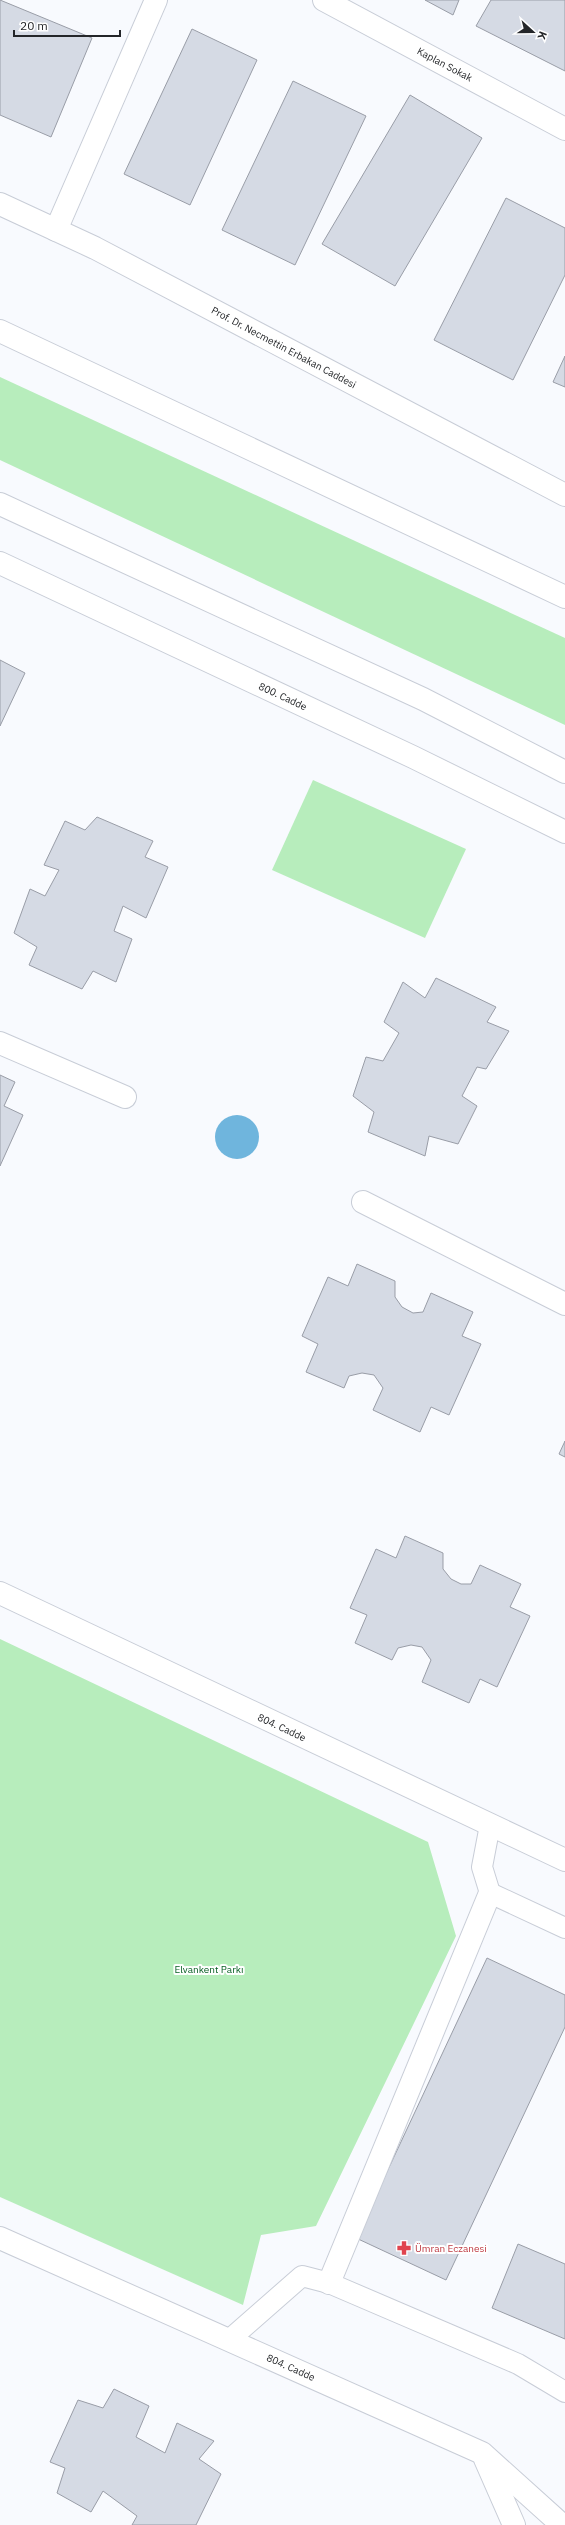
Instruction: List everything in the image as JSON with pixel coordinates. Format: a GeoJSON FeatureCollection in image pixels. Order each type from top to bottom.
{"type":"FeatureCollection","features":[{"type":"Feature","properties":{"kind":"street"},"geometry":{"type":"LineString","coordinates":[[56,230],[156,0]]}},
{"type":"Feature","properties":{"kind":"street","name":"Kaplan Sokak"},"geometry":{"type":"LineString","coordinates":[[324,0],[565,129]]}},
{"type":"Feature","properties":{"kind":"street","name":"Prof. Dr. Necmettin Erbakan Caddesi"},"geometry":{"type":"LineString","coordinates":[[0,204],[56,230],[565,495]]}},
{"type":"Feature","properties":{"kind":"street"},"geometry":{"type":"LineString","coordinates":[[0,331],[565,596]]}},
{"type":"Feature","properties":{"kind":"street"},"geometry":{"type":"LineString","coordinates":[[0,504],[423,699],[565,772]]}},
{"type":"Feature","properties":{"kind":"street","name":"800. Cadde"},"geometry":{"type":"LineString","coordinates":[[0,563],[413,756],[565,832]]}},
{"type":"Feature","properties":{"kind":"street"},"geometry":{"type":"LineString","coordinates":[[0,1043],[125,1097]]}},
{"type":"Feature","properties":{"kind":"street"},"geometry":{"type":"LineString","coordinates":[[363,1202],[565,1304]]}},
{"type":"Feature","properties":{"kind":"street","name":"804. Cadde"},"geometry":{"type":"LineString","coordinates":[[0,1593],[565,1860]]}},
{"type":"Feature","properties":{"kind":"street"},"geometry":{"type":"LineString","coordinates":[[329,2282],[490,1893]]}},
{"type":"Feature","properties":{"kind":"street","name":"804. Cadde"},"geometry":{"type":"LineString","coordinates":[[0,2238],[482,2452],[562,2525]]}},
{"type":"Feature","properties":{"kind":"street"},"geometry":{"type":"LineString","coordinates":[[482,2452],[514,2525]]}},
{"type":"Feature","properties":{"kind":"lane"},"geometry":{"type":"LineString","coordinates":[[490,1825],[482,1867],[490,1893],[565,1928]]}},
{"type":"Feature","properties":{"kind":"lane"},"geometry":{"type":"LineString","coordinates":[[229,2340],[302,2276],[329,2282],[518,2364],[565,2392]]}},
{"type":"Feature","properties":{"kind":"green space"},"geometry":{"type":"Polygon","coordinates":[[[0,377],[565,638],[565,725],[0,460],[0,377]]]}},
{"type":"Feature","properties":{"kind":"green space"},"geometry":{"type":"Polygon","coordinates":[[[313,780],[466,849],[425,938],[272,870],[313,780]]]}},
{"type":"Feature","properties":{"kind":"green space","name":"Elvankent Parkı"},"geometry":{"type":"Polygon","coordinates":[[[0,1639],[428,1842],[456,1936],[316,2226],[261,2235],[243,2305],[0,2197],[0,1639]]]}},
{"type":"Feature","properties":{"kind":"water"},"geometry":{"type":"Polygon","coordinates":[[[233,1115],[241,1115],[246,1116],[253,1121],[258,1128],[258,1146],[253,1153],[246,1158],[233,1159],[225,1156],[218,1149],[215,1141],[215,1133],[218,1125],[225,1118],[233,1115]]]}},
{"type":"Feature","properties":{"kind":"building"},"geometry":{"type":"Polygon","coordinates":[[[0,0],[92,38],[51,137],[0,115],[0,0]]]}},
{"type":"Feature","properties":{"kind":"building"},"geometry":{"type":"Polygon","coordinates":[[[425,0],[459,0],[453,15],[425,0]]]}},
{"type":"Feature","properties":{"kind":"building"},"geometry":{"type":"Polygon","coordinates":[[[491,0],[565,0],[565,71],[476,26],[491,0]]]}},
{"type":"Feature","properties":{"kind":"building"},"geometry":{"type":"Polygon","coordinates":[[[192,29],[257,60],[190,205],[124,174],[192,29]]]}},
{"type":"Feature","properties":{"kind":"building"},"geometry":{"type":"Polygon","coordinates":[[[293,81],[366,116],[295,265],[222,230],[293,81]]]}},
{"type":"Feature","properties":{"kind":"building"},"geometry":{"type":"Polygon","coordinates":[[[410,95],[482,138],[395,286],[322,244],[410,95]]]}},
{"type":"Feature","properties":{"kind":"building"},"geometry":{"type":"Polygon","coordinates":[[[506,198],[565,228],[565,275],[513,380],[434,340],[506,198]]]}},
{"type":"Feature","properties":{"kind":"building"},"geometry":{"type":"Polygon","coordinates":[[[565,356],[565,387],[553,382],[565,356]]]}},
{"type":"Feature","properties":{"kind":"building"},"geometry":{"type":"Polygon","coordinates":[[[0,660],[25,673],[0,726],[0,660]]]}},
{"type":"Feature","properties":{"kind":"building"},"geometry":{"type":"Polygon","coordinates":[[[97,817],[153,841],[145,857],[168,867],[146,918],[123,906],[114,931],[132,939],[116,982],[93,971],[82,989],[29,965],[37,947],[14,933],[30,889],[45,896],[59,870],[44,865],[65,821],[85,830],[97,817]]]}},
{"type":"Feature","properties":{"kind":"building"},"geometry":{"type":"Polygon","coordinates":[[[436,978],[496,1007],[487,1022],[509,1031],[486,1069],[477,1067],[462,1096],[477,1106],[458,1144],[429,1136],[425,1156],[368,1132],[374,1112],[353,1096],[366,1057],[383,1061],[399,1033],[384,1022],[403,982],[425,998],[436,978]]]}},
{"type":"Feature","properties":{"kind":"building"},"geometry":{"type":"Polygon","coordinates":[[[0,1075],[15,1082],[4,1106],[23,1115],[0,1166],[0,1075]]]}},
{"type":"Feature","properties":{"kind":"building"},"geometry":{"type":"Polygon","coordinates":[[[357,1264],[395,1281],[395,1297],[402,1307],[413,1313],[423,1312],[431,1293],[473,1312],[462,1336],[481,1344],[449,1415],[431,1407],[420,1432],[373,1410],[383,1388],[374,1375],[362,1373],[349,1376],[344,1388],[306,1372],[318,1344],[302,1336],[328,1277],[348,1286],[357,1264]]]}},
{"type":"Feature","properties":{"kind":"building"},"geometry":{"type":"Polygon","coordinates":[[[565,1441],[565,1457],[559,1454],[565,1441]]]}},
{"type":"Feature","properties":{"kind":"building"},"geometry":{"type":"Polygon","coordinates":[[[405,1536],[443,1553],[443,1569],[451,1579],[461,1584],[471,1584],[480,1565],[521,1584],[510,1607],[530,1616],[497,1687],[480,1679],[469,1703],[422,1682],[431,1660],[422,1647],[411,1645],[398,1648],[392,1660],[355,1643],[367,1615],[350,1608],[376,1549],[396,1558],[405,1536]]]}},
{"type":"Feature","properties":{"kind":"building"},"geometry":{"type":"Polygon","coordinates":[[[487,1958],[565,1995],[565,2027],[446,2280],[356,2238],[487,1958]]]}},
{"type":"Feature","properties":{"kind":"building"},"geometry":{"type":"Polygon","coordinates":[[[518,2244],[565,2264],[565,2339],[492,2308],[518,2244]]]}},
{"type":"Feature","properties":{"kind":"building"},"geometry":{"type":"Polygon","coordinates":[[[114,2389],[149,2406],[136,2437],[165,2453],[177,2423],[214,2441],[199,2459],[221,2474],[196,2525],[132,2525],[137,2516],[103,2491],[91,2512],[57,2493],[65,2468],[50,2462],[78,2400],[103,2408],[114,2389]]]}},
{"type":"Feature","properties":{"kind":"place","name":"Ümran Eczanesi"},"geometry":{"type":"Point","coordinates":[404,2248]}}]}
